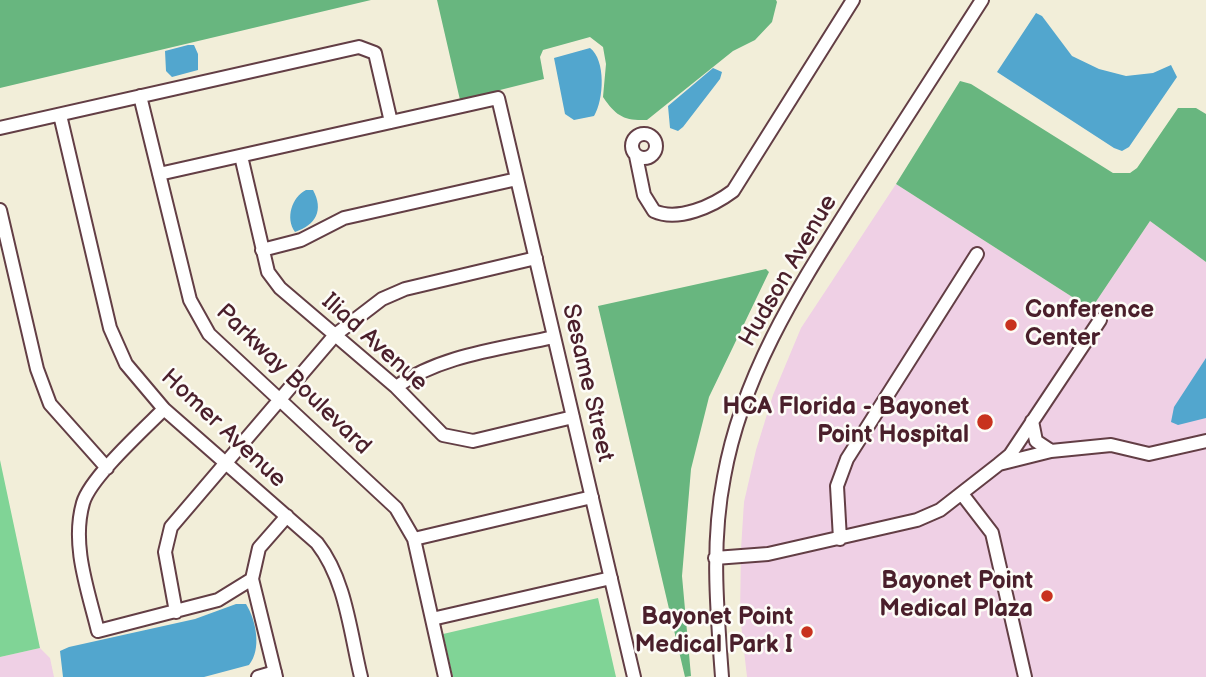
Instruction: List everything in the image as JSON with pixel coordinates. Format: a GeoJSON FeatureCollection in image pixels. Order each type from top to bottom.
{"type":"FeatureCollection","features":[{"type":"Feature","properties":{"kind":"street"},"geometry":{"type":"LineString","coordinates":[[636,156],[644,195],[654,211],[672,215],[718,202],[733,191],[853,0]]}},
{"type":"Feature","properties":{"kind":"street","name":"Hudson Avenue"},"geometry":{"type":"LineString","coordinates":[[722,677],[715,558],[724,478],[735,431],[757,367],[779,321],[982,0]]}},
{"type":"Feature","properties":{"kind":"street"},"geometry":{"type":"LineString","coordinates":[[0,128],[359,47],[375,52],[391,122],[159,174]]}},
{"type":"Feature","properties":{"kind":"street","name":"Parkway Boulevard"},"geometry":{"type":"LineString","coordinates":[[140,96],[190,300],[198,318],[209,334],[396,508],[414,539],[445,677]]}},
{"type":"Feature","properties":{"kind":"street","name":"Sesame Street"},"geometry":{"type":"LineString","coordinates":[[391,122],[498,98],[634,677]]}},
{"type":"Feature","properties":{"kind":"street","name":"Homer Avenue"},"geometry":{"type":"LineString","coordinates":[[60,115],[110,328],[126,364],[164,409],[287,516],[330,559],[338,579],[361,677]]}},
{"type":"Feature","properties":{"kind":"street","name":"Iliad Avenue"},"geometry":{"type":"LineString","coordinates":[[241,156],[268,272],[280,288],[396,387],[443,435],[457,440],[473,441],[573,417]]}},
{"type":"Feature","properties":{"kind":"street"},"geometry":{"type":"LineString","coordinates":[[262,250],[302,240],[344,218],[517,179]]}},
{"type":"Feature","properties":{"kind":"street"},"geometry":{"type":"LineString","coordinates":[[0,210],[37,369],[50,404],[107,468]]}},
{"type":"Feature","properties":{"kind":"street"},"geometry":{"type":"LineString","coordinates":[[840,539],[837,486],[847,459],[977,254]]}},
{"type":"Feature","properties":{"kind":"street"},"geometry":{"type":"LineString","coordinates":[[176,612],[165,552],[171,527],[335,335],[382,299],[405,289],[536,258]]}},
{"type":"Feature","properties":{"kind":"street"},"geometry":{"type":"LineString","coordinates":[[715,558],[768,554],[840,539],[917,520],[940,510],[1010,455],[1100,320]]}},
{"type":"Feature","properties":{"kind":"street"},"geometry":{"type":"LineString","coordinates":[[396,387],[415,373],[436,365],[554,337]]}},
{"type":"Feature","properties":{"kind":"street"},"geometry":{"type":"LineString","coordinates":[[164,409],[107,468],[83,502],[79,550],[98,631],[218,600],[252,579]]}},
{"type":"Feature","properties":{"kind":"street"},"geometry":{"type":"LineString","coordinates":[[1032,421],[1036,442],[1051,451]]}},
{"type":"Feature","properties":{"kind":"street"},"geometry":{"type":"LineString","coordinates":[[999,464],[1051,451],[1111,445],[1149,454],[1206,442]]}},
{"type":"Feature","properties":{"kind":"street"},"geometry":{"type":"LineString","coordinates":[[962,494],[992,533],[1025,677]]}},
{"type":"Feature","properties":{"kind":"street"},"geometry":{"type":"LineString","coordinates":[[414,539],[592,497]]}},
{"type":"Feature","properties":{"kind":"street"},"geometry":{"type":"LineString","coordinates":[[258,677],[276,675],[252,579],[259,548],[287,516]]}},
{"type":"Feature","properties":{"kind":"street"},"geometry":{"type":"LineString","coordinates":[[432,619],[611,578]]}},
{"type":"Feature","properties":{"kind":"shaded area","name":"HCA Florida - Bayonet Point Hospital"},"geometry":{"type":"Polygon","coordinates":[[[896,184],[1091,309],[1150,221],[1206,262],[1206,677],[747,677],[740,615],[741,549],[744,502],[756,450],[773,395],[801,328],[896,184]]]}},
{"type":"Feature","properties":{"kind":"shaded area"},"geometry":{"type":"Polygon","coordinates":[[[40,648],[50,658],[54,677],[0,677],[0,657],[40,648]]]}},
{"type":"Feature","properties":{"kind":"green space"},"geometry":{"type":"Polygon","coordinates":[[[0,0],[371,0],[0,88],[0,0]]]}},
{"type":"Feature","properties":{"kind":"green space"},"geometry":{"type":"Polygon","coordinates":[[[437,0],[777,2],[772,22],[755,40],[733,51],[647,120],[639,120],[621,116],[603,97],[606,64],[603,47],[590,37],[543,50],[540,57],[544,79],[460,100],[437,0]]]}},
{"type":"Feature","properties":{"kind":"green space"},"geometry":{"type":"Polygon","coordinates":[[[960,81],[971,84],[1113,173],[1130,173],[1137,168],[1178,108],[1196,108],[1206,114],[1206,262],[1150,221],[1091,309],[896,184],[960,81]]]}},
{"type":"Feature","properties":{"kind":"green space"},"geometry":{"type":"Polygon","coordinates":[[[766,269],[769,272],[709,397],[691,469],[682,576],[691,676],[685,677],[598,306],[766,269]]]}},
{"type":"Feature","properties":{"kind":"green space"},"geometry":{"type":"Polygon","coordinates":[[[0,460],[40,648],[0,657],[0,460]]]}},
{"type":"Feature","properties":{"kind":"green space"},"geometry":{"type":"Polygon","coordinates":[[[598,598],[616,677],[453,677],[443,634],[598,598]]]}},
{"type":"Feature","properties":{"kind":"water"},"geometry":{"type":"Polygon","coordinates":[[[1036,13],[1042,16],[1072,56],[1099,69],[1126,76],[1153,73],[1171,65],[1177,77],[1129,147],[1122,151],[1114,148],[997,72],[1036,13]]]}},
{"type":"Feature","properties":{"kind":"water"},"geometry":{"type":"Polygon","coordinates":[[[194,45],[198,54],[198,70],[172,77],[166,71],[165,51],[194,45]]]}},
{"type":"Feature","properties":{"kind":"water"},"geometry":{"type":"Polygon","coordinates":[[[590,48],[599,61],[601,71],[600,100],[594,116],[574,120],[565,114],[554,58],[590,48]]]}},
{"type":"Feature","properties":{"kind":"water"},"geometry":{"type":"Polygon","coordinates":[[[713,68],[722,72],[720,79],[683,127],[678,131],[670,128],[668,106],[713,68]]]}},
{"type":"Feature","properties":{"kind":"water"},"geometry":{"type":"Polygon","coordinates":[[[306,190],[313,190],[318,210],[313,221],[295,232],[290,214],[297,198],[306,190]]]}},
{"type":"Feature","properties":{"kind":"water"},"geometry":{"type":"Polygon","coordinates":[[[1206,358],[1206,418],[1178,425],[1171,422],[1174,407],[1206,358]]]}},
{"type":"Feature","properties":{"kind":"water"},"geometry":{"type":"Polygon","coordinates":[[[236,604],[246,604],[255,626],[255,651],[249,665],[204,677],[63,677],[60,651],[69,647],[195,619],[236,604]]]}},
{"type":"Feature","properties":{"kind":"place","name":"Conference Center"},"geometry":{"type":"Point","coordinates":[1011,325]}},
{"type":"Feature","properties":{"kind":"place","name":"HCA Florida - Bayonet Point Hospital"},"geometry":{"type":"Point","coordinates":[985,422]}},
{"type":"Feature","properties":{"kind":"place","name":"Bayonet Point Medical Plaza"},"geometry":{"type":"Point","coordinates":[1047,596]}},
{"type":"Feature","properties":{"kind":"place","name":"Bayonet Point Medical Park I"},"geometry":{"type":"Point","coordinates":[807,632]}}]}
